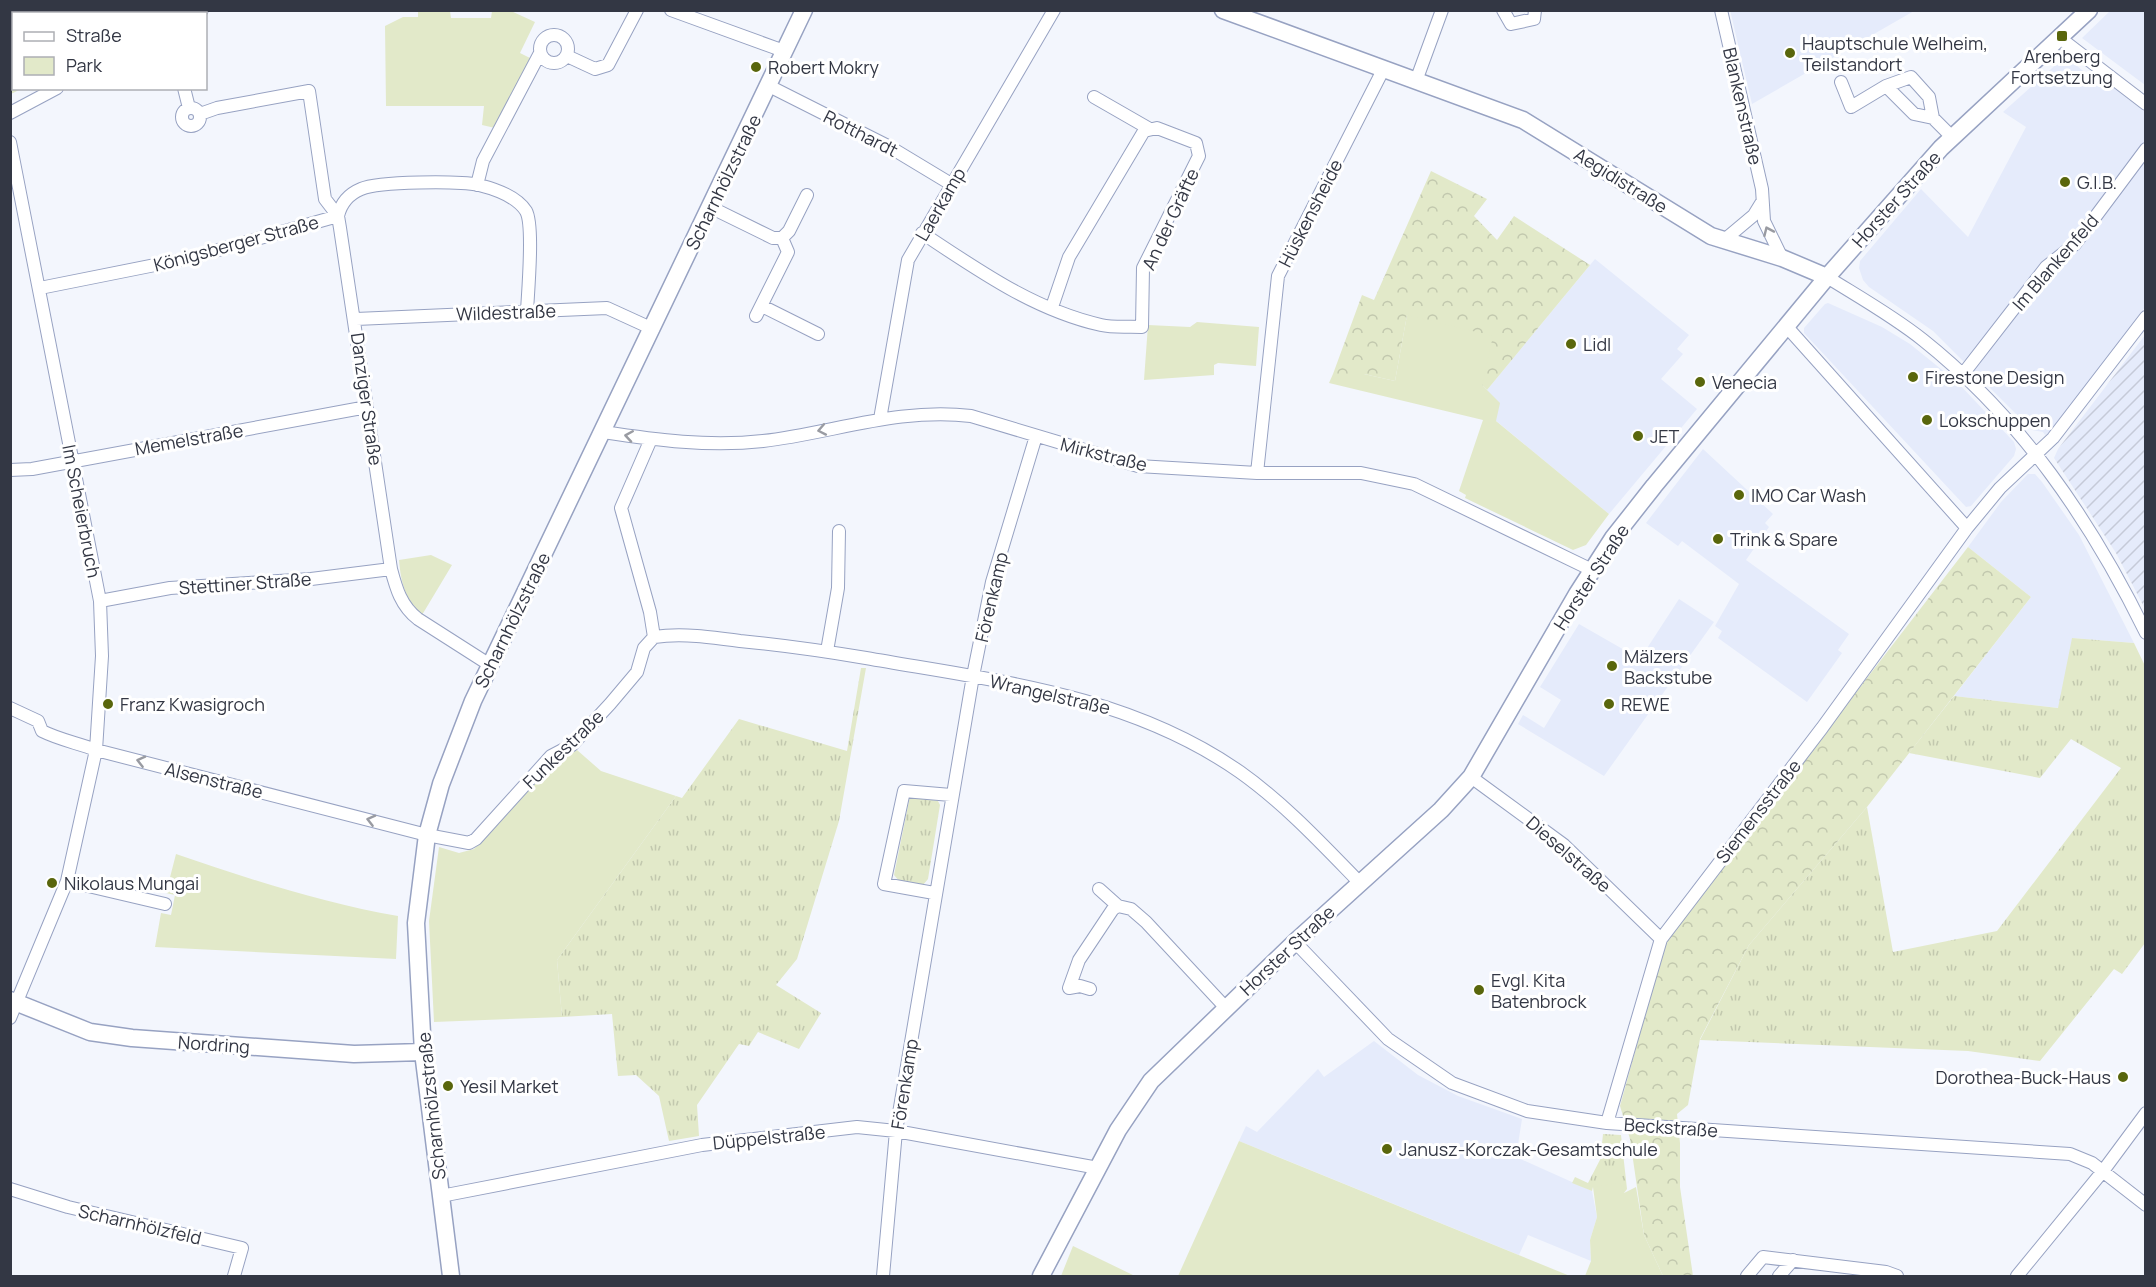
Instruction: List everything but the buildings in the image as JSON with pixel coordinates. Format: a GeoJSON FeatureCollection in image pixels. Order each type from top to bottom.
{"type":"FeatureCollection","features":[{"type":"Feature","properties":{"kind":"main road","name":"Scharnhölzstraße"},"geometry":{"type":"LineString","coordinates":[[451,1276],[423,1052],[416,923],[427,835],[441,784],[461,728],[490,665],[804,10]]}},
{"type":"Feature","properties":{"kind":"main road","name":"Aegidistraße"},"geometry":{"type":"LineString","coordinates":[[1223,10],[1523,120],[1723,241],[1782,258],[1827,277]]}},
{"type":"Feature","properties":{"kind":"main road","name":"Horster Straße"},"geometry":{"type":"LineString","coordinates":[[1041,1276],[1098,1168],[1136,1101],[1151,1081],[1295,942],[1441,810],[1471,777],[1592,570],[1653,486],[1827,277],[1952,137],[2088,10]]}},
{"type":"Feature","properties":{"kind":"main road","name":"Nordring"},"geometry":{"type":"LineString","coordinates":[[13,1007],[90,1032],[132,1038],[354,1054],[423,1052]]}},
{"type":"Feature","properties":{"kind":"street"},"geometry":{"type":"LineString","coordinates":[[567,56],[595,69],[608,64],[637,10]]}},
{"type":"Feature","properties":{"kind":"street"},"geometry":{"type":"LineString","coordinates":[[672,10],[784,51]]}},
{"type":"Feature","properties":{"kind":"street","name":"Laerkamp"},"geometry":{"type":"LineString","coordinates":[[880,419],[908,260],[1054,10]]}},
{"type":"Feature","properties":{"kind":"street"},"geometry":{"type":"LineString","coordinates":[[1416,81],[1442,10]]}},
{"type":"Feature","properties":{"kind":"street"},"geometry":{"type":"LineString","coordinates":[[1503,10],[1511,24],[1534,19],[1535,10]]}},
{"type":"Feature","properties":{"kind":"street","name":"Blankenstraße"},"geometry":{"type":"LineString","coordinates":[[1721,10],[1762,189],[1764,221],[1782,258]]}},
{"type":"Feature","properties":{"kind":"street"},"geometry":{"type":"LineString","coordinates":[[477,185],[483,160],[540,53],[541,42],[545,37],[555,34],[565,40],[568,45],[567,56],[563,60],[546,62],[540,53]]}},
{"type":"Feature","properties":{"kind":"street"},"geometry":{"type":"LineString","coordinates":[[2060,38],[2145,104]]}},
{"type":"Feature","properties":{"kind":"street","name":"Hüskensheide"},"geometry":{"type":"LineString","coordinates":[[1257,473],[1278,276],[1383,70]]}},
{"type":"Feature","properties":{"kind":"street","name":"Horster Straße"},"geometry":{"type":"LineString","coordinates":[[1840,82],[1851,107],[1886,86],[1911,77],[1929,97],[1933,118]]}},
{"type":"Feature","properties":{"kind":"street","name":"Rotthardt"},"geometry":{"type":"LineString","coordinates":[[768,86],[888,146],[951,184]]}},
{"type":"Feature","properties":{"kind":"street","name":"Horster Straße"},"geometry":{"type":"LineString","coordinates":[[1886,86],[1914,114],[1933,118],[1952,137]]}},
{"type":"Feature","properties":{"kind":"street"},"geometry":{"type":"LineString","coordinates":[[10,113],[53,90]]}},
{"type":"Feature","properties":{"kind":"street","name":"Danziger Straße"},"geometry":{"type":"LineString","coordinates":[[185,90],[194,111],[309,91],[325,199],[338,216],[356,319],[391,568],[397,594],[409,613],[490,665]]}},
{"type":"Feature","properties":{"kind":"street","name":"An der Gräfte"},"geometry":{"type":"LineString","coordinates":[[922,233],[1016,294],[1102,325],[1142,327],[1143,268],[1200,152],[1193,140],[1157,128],[1148,128],[1094,98]]}},
{"type":"Feature","properties":{"kind":"street"},"geometry":{"type":"LineString","coordinates":[[1052,307],[1069,257],[1148,128]]}},
{"type":"Feature","properties":{"kind":"street","name":"Im Scheierbruch"},"geometry":{"type":"LineString","coordinates":[[10,142],[100,601],[102,656],[96,750],[67,881],[13,1007]]}},
{"type":"Feature","properties":{"kind":"street","name":"Im Blankenfeld"},"geometry":{"type":"LineString","coordinates":[[1963,374],[2046,267],[2075,244],[2145,149]]}},
{"type":"Feature","properties":{"kind":"street","name":"Königsberger Straße"},"geometry":{"type":"LineString","coordinates":[[40,288],[190,258],[338,216],[347,199],[367,187],[477,185],[513,199],[521,205],[530,220],[527,311]]}},
{"type":"Feature","properties":{"kind":"street"},"geometry":{"type":"LineString","coordinates":[[710,207],[773,238],[782,238],[789,231],[807,195]]}},
{"type":"Feature","properties":{"kind":"street"},"geometry":{"type":"LineString","coordinates":[[1723,241],[1754,215],[1762,202]]}},
{"type":"Feature","properties":{"kind":"street"},"geometry":{"type":"LineString","coordinates":[[782,238],[788,252],[759,311],[818,333]]}},
{"type":"Feature","properties":{"kind":"street"},"geometry":{"type":"LineString","coordinates":[[1827,277],[1922,339],[1994,403],[2036,452],[2084,521],[2121,582],[2145,633]]}},
{"type":"Feature","properties":{"kind":"street","name":"Wildestraße"},"geometry":{"type":"LineString","coordinates":[[356,319],[607,308],[653,329]]}},
{"type":"Feature","properties":{"kind":"street","name":"Siemensstraße"},"geometry":{"type":"LineString","coordinates":[[1607,1123],[1661,939],[1822,728],[1967,528],[2000,488],[2053,438],[2145,317]]}},
{"type":"Feature","properties":{"kind":"street"},"geometry":{"type":"LineString","coordinates":[[1787,327],[1967,528]]}},
{"type":"Feature","properties":{"kind":"street","name":"Memelstraße"},"geometry":{"type":"LineString","coordinates":[[10,470],[32,469],[367,407]]}},
{"type":"Feature","properties":{"kind":"street","name":"Mirkstraße"},"geometry":{"type":"LineString","coordinates":[[603,432],[651,439],[725,444],[765,441],[880,419],[948,413],[971,416],[1138,466],[1257,473],[1361,473],[1414,484],[1592,570]]}},
{"type":"Feature","properties":{"kind":"street","name":"Förenkamp"},"geometry":{"type":"LineString","coordinates":[[883,1276],[896,1131],[972,676],[992,582],[1036,436]]}},
{"type":"Feature","properties":{"kind":"street"},"geometry":{"type":"LineString","coordinates":[[651,439],[621,508],[650,612],[654,638]]}},
{"type":"Feature","properties":{"kind":"street"},"geometry":{"type":"LineString","coordinates":[[827,651],[838,588],[839,531]]}},
{"type":"Feature","properties":{"kind":"street","name":"Stettiner Straße"},"geometry":{"type":"LineString","coordinates":[[100,601],[170,588],[311,579],[391,568]]}},
{"type":"Feature","properties":{"kind":"street","name":"Wrangelstraße"},"geometry":{"type":"LineString","coordinates":[[654,638],[704,637],[827,651],[972,676],[1086,699],[1159,725],[1242,773],[1291,812],[1360,884]]}},
{"type":"Feature","properties":{"kind":"street","name":"Funkestraße"},"geometry":{"type":"LineString","coordinates":[[427,835],[460,843],[476,839],[551,756],[572,745],[610,704],[637,672],[644,648],[654,638]]}},
{"type":"Feature","properties":{"kind":"street","name":"Alsenstraße"},"geometry":{"type":"LineString","coordinates":[[10,708],[38,721],[42,732],[64,742],[74,741],[96,750],[427,835]]}},
{"type":"Feature","properties":{"kind":"street","name":"Dieselstraße"},"geometry":{"type":"LineString","coordinates":[[1471,777],[1564,845],[1661,939]]}},
{"type":"Feature","properties":{"kind":"street"},"geometry":{"type":"LineString","coordinates":[[934,893],[884,884],[904,791],[951,795]]}},
{"type":"Feature","properties":{"kind":"street"},"geometry":{"type":"LineString","coordinates":[[67,881],[165,904]]}},
{"type":"Feature","properties":{"kind":"street","name":"Horster Straße"},"geometry":{"type":"LineString","coordinates":[[1099,889],[1118,906],[1131,909],[1226,1008]]}},
{"type":"Feature","properties":{"kind":"street"},"geometry":{"type":"LineString","coordinates":[[1090,989],[1080,986],[1069,988],[1079,960],[1118,906]]}},
{"type":"Feature","properties":{"kind":"street","name":"Beckstraße"},"geometry":{"type":"LineString","coordinates":[[1295,942],[1388,1040],[1452,1083],[1527,1111],[1607,1123],[2070,1154],[2092,1163],[2145,1205]]}},
{"type":"Feature","properties":{"kind":"street"},"geometry":{"type":"LineString","coordinates":[[2017,1276],[2103,1171],[2145,1113]]}},
{"type":"Feature","properties":{"kind":"street","name":"Düppelstraße"},"geometry":{"type":"LineString","coordinates":[[441,1196],[702,1145],[857,1127],[896,1131],[1098,1168]]}},
{"type":"Feature","properties":{"kind":"street","name":"Scharnhölzfeld"},"geometry":{"type":"LineString","coordinates":[[10,1190],[69,1207],[242,1248],[234,1276]]}},
{"type":"Feature","properties":{"kind":"street"},"geometry":{"type":"LineString","coordinates":[[1747,1276],[1763,1257],[1886,1272],[1897,1276]]}},
{"type":"Feature","properties":{"kind":"street"},"geometry":{"type":"LineString","coordinates":[[1779,1276],[1793,1260]]}},
{"type":"Feature","properties":{"kind":"shaded area","name":"Hauptschule Welheim, Teilstandort"},"geometry":{"type":"Polygon","coordinates":[[[1730,10],[1914,10],[1914,11],[1752,104],[1730,10]]]}},
{"type":"Feature","properties":{"kind":"shaded area"},"geometry":{"type":"Polygon","coordinates":[[[2110,11],[2145,11],[2145,85],[2082,38],[2110,11]]]}},
{"type":"Feature","properties":{"kind":"shaded area"},"geometry":{"type":"Polygon","coordinates":[[[2060,61],[2068,61],[2077,66],[2099,84],[2106,82],[2145,112],[2145,307],[2054,428],[2045,435],[2043,432],[2032,430],[1933,331],[1869,287],[1863,280],[1859,268],[1860,261],[1921,189],[1968,237],[2026,127],[2003,112],[2060,61]]]}},
{"type":"Feature","properties":{"kind":"shaded area"},"geometry":{"type":"Polygon","coordinates":[[[1595,259],[1689,335],[1677,349],[1683,354],[1661,379],[1697,409],[1609,514],[1495,420],[1487,390],[1595,259]]]}},
{"type":"Feature","properties":{"kind":"shaded area"},"geometry":{"type":"Polygon","coordinates":[[[1828,303],[1882,327],[1910,344],[1957,382],[2014,442],[2016,449],[2014,456],[1971,506],[1966,507],[1804,333],[1804,328],[1828,303]]]}},
{"type":"Feature","properties":{"kind":"shaded area"},"geometry":{"type":"Polygon","coordinates":[[[2145,335],[2145,609],[2116,553],[2054,458],[2058,449],[2145,335]]]}},
{"type":"Feature","properties":{"kind":"shaded area"},"geometry":{"type":"Polygon","coordinates":[[[1703,449],[1773,514],[1765,523],[1769,527],[1746,560],[1849,634],[1838,650],[1842,653],[1807,702],[1718,638],[1722,631],[1715,626],[1739,584],[1682,541],[1678,546],[1646,523],[1703,449]]]}},
{"type":"Feature","properties":{"kind":"shaded area"},"geometry":{"type":"Polygon","coordinates":[[[2028,474],[2035,474],[2042,482],[2079,535],[2134,643],[2073,638],[2059,708],[1954,696],[2031,597],[1968,547],[2001,502],[2028,474]]]}},
{"type":"Feature","properties":{"kind":"shaded area"},"geometry":{"type":"Polygon","coordinates":[[[1679,599],[1714,622],[1604,776],[1518,724],[1523,715],[1544,728],[1561,700],[1540,687],[1579,624],[1640,659],[1679,599]]]}},
{"type":"Feature","properties":{"kind":"shaded area","name":"Janusz-Korczak-Gesamtschule"},"geometry":{"type":"Polygon","coordinates":[[[1374,1041],[1418,1075],[1458,1096],[1522,1119],[1516,1157],[1592,1191],[1597,1217],[1590,1240],[1591,1261],[1528,1235],[1519,1255],[1239,1141],[1246,1126],[1257,1132],[1318,1069],[1324,1077],[1374,1041]]]}},
{"type":"Feature","properties":{"kind":"green space"},"geometry":{"type":"Polygon","coordinates":[[[11,10],[87,10],[88,12],[12,12],[12,90],[19,90],[11,94],[11,10]]]}},
{"type":"Feature","properties":{"kind":"green space"},"geometry":{"type":"Polygon","coordinates":[[[418,10],[450,11],[451,18],[491,18],[492,11],[511,11],[535,22],[520,53],[530,58],[495,128],[482,125],[484,106],[386,106],[385,26],[403,17],[418,17],[418,10]]]}},
{"type":"Feature","properties":{"kind":"green space"},"geometry":{"type":"Polygon","coordinates":[[[1431,171],[1487,199],[1474,216],[1497,240],[1514,216],[1590,265],[1487,390],[1407,315],[1395,381],[1364,374],[1333,374],[1362,295],[1374,300],[1431,171]]]}},
{"type":"Feature","properties":{"kind":"green space"},"geometry":{"type":"Polygon","coordinates":[[[1407,315],[1493,336],[1482,385],[1500,403],[1496,421],[1609,514],[1586,545],[1573,550],[1465,498],[1466,495],[1459,491],[1483,420],[1329,383],[1333,374],[1364,374],[1395,381],[1407,315]]]}},
{"type":"Feature","properties":{"kind":"green space"},"geometry":{"type":"Polygon","coordinates":[[[1197,322],[1259,327],[1256,366],[1218,363],[1214,365],[1214,375],[1144,380],[1148,325],[1190,327],[1197,322]]]}},
{"type":"Feature","properties":{"kind":"green space"},"geometry":{"type":"Polygon","coordinates":[[[1968,547],[2031,597],[1867,807],[1749,945],[1700,1039],[1688,1105],[1677,1114],[1680,1143],[1680,1187],[1693,1276],[1663,1276],[1644,1235],[1630,1139],[1620,1106],[1666,939],[1968,547]]]}},
{"type":"Feature","properties":{"kind":"green space"},"geometry":{"type":"Polygon","coordinates":[[[431,555],[452,565],[422,615],[405,590],[399,560],[431,555]]]}},
{"type":"Feature","properties":{"kind":"green space"},"geometry":{"type":"Polygon","coordinates":[[[2072,638],[2134,643],[2146,668],[2145,943],[2122,974],[2114,969],[2040,1061],[1968,1051],[1700,1040],[1749,945],[1867,807],[1893,952],[1997,931],[2121,768],[2071,739],[2040,778],[1909,753],[1954,696],[2058,708],[2072,638]]]}},
{"type":"Feature","properties":{"kind":"green space"},"geometry":{"type":"Polygon","coordinates":[[[861,668],[866,668],[839,821],[797,959],[776,985],[821,1013],[799,1049],[758,1032],[749,1046],[739,1044],[697,1105],[699,1136],[669,1141],[659,1096],[636,1075],[618,1076],[612,1014],[562,1017],[557,960],[676,796],[682,798],[739,719],[847,751],[861,668]]]}},
{"type":"Feature","properties":{"kind":"green space"},"geometry":{"type":"Polygon","coordinates":[[[577,750],[601,771],[676,796],[557,960],[562,1017],[434,1022],[429,921],[439,847],[459,853],[474,849],[553,764],[577,750]]]}},
{"type":"Feature","properties":{"kind":"green space"},"geometry":{"type":"Polygon","coordinates":[[[910,796],[938,801],[940,805],[928,879],[923,885],[900,882],[894,875],[910,796]]]}},
{"type":"Feature","properties":{"kind":"green space"},"geometry":{"type":"Polygon","coordinates":[[[176,854],[286,890],[398,916],[396,959],[155,947],[161,913],[171,915],[175,895],[166,893],[176,854]]]}},
{"type":"Feature","properties":{"kind":"green space"},"geometry":{"type":"Polygon","coordinates":[[[1603,1134],[1621,1135],[1627,1189],[1624,1193],[1593,1187],[1592,1191],[1572,1183],[1575,1177],[1588,1183],[1603,1154],[1601,1153],[1603,1134]]]}},
{"type":"Feature","properties":{"kind":"green space"},"geometry":{"type":"Polygon","coordinates":[[[1239,1141],[1570,1276],[1178,1276],[1239,1141]]]}},
{"type":"Feature","properties":{"kind":"green space"},"geometry":{"type":"Polygon","coordinates":[[[1620,1183],[1624,1193],[1636,1187],[1644,1235],[1663,1276],[1585,1276],[1591,1261],[1590,1240],[1597,1217],[1593,1187],[1620,1183]]]}},
{"type":"Feature","properties":{"kind":"green space"},"geometry":{"type":"Polygon","coordinates":[[[1073,1246],[1135,1276],[1061,1276],[1073,1246]]]}},
{"type":"Feature","properties":{"kind":"place","name":"Arenberg Fortsetzung"},"geometry":{"type":"Point","coordinates":[2062,36]}},
{"type":"Feature","properties":{"kind":"place","name":"Hauptschule Welheim, Teilstandort"},"geometry":{"type":"Point","coordinates":[1790,53]}},
{"type":"Feature","properties":{"kind":"place","name":"Robert Mokry"},"geometry":{"type":"Point","coordinates":[756,67]}},
{"type":"Feature","properties":{"kind":"place","name":"G.I.B."},"geometry":{"type":"Point","coordinates":[2065,182]}},
{"type":"Feature","properties":{"kind":"place","name":"Lidl"},"geometry":{"type":"Point","coordinates":[1571,344]}},
{"type":"Feature","properties":{"kind":"place","name":"Firestone Design"},"geometry":{"type":"Point","coordinates":[1913,377]}},
{"type":"Feature","properties":{"kind":"place","name":"Venecia"},"geometry":{"type":"Point","coordinates":[1700,382]}},
{"type":"Feature","properties":{"kind":"place","name":"Lokschuppen"},"geometry":{"type":"Point","coordinates":[1927,420]}},
{"type":"Feature","properties":{"kind":"place","name":"JET"},"geometry":{"type":"Point","coordinates":[1638,436]}},
{"type":"Feature","properties":{"kind":"place","name":"IMO Car Wash"},"geometry":{"type":"Point","coordinates":[1739,495]}},
{"type":"Feature","properties":{"kind":"place","name":"Trink & Spare"},"geometry":{"type":"Point","coordinates":[1718,539]}},
{"type":"Feature","properties":{"kind":"place","name":"Mälzers Backstube"},"geometry":{"type":"Point","coordinates":[1612,666]}},
{"type":"Feature","properties":{"kind":"place","name":"Franz Kwasigroch"},"geometry":{"type":"Point","coordinates":[108,704]}},
{"type":"Feature","properties":{"kind":"place","name":"REWE"},"geometry":{"type":"Point","coordinates":[1609,704]}},
{"type":"Feature","properties":{"kind":"place","name":"Nikolaus Mungai"},"geometry":{"type":"Point","coordinates":[52,883]}},
{"type":"Feature","properties":{"kind":"place","name":"Evgl. Kita Batenbrock"},"geometry":{"type":"Point","coordinates":[1479,990]}},
{"type":"Feature","properties":{"kind":"place","name":"Dorothea-Buck-Haus"},"geometry":{"type":"Point","coordinates":[2123,1077]}},
{"type":"Feature","properties":{"kind":"place","name":"Yesil Market"},"geometry":{"type":"Point","coordinates":[448,1086]}},
{"type":"Feature","properties":{"kind":"place","name":"Janusz-Korczak-Gesamtschule"},"geometry":{"type":"Point","coordinates":[1387,1149]}}]}
